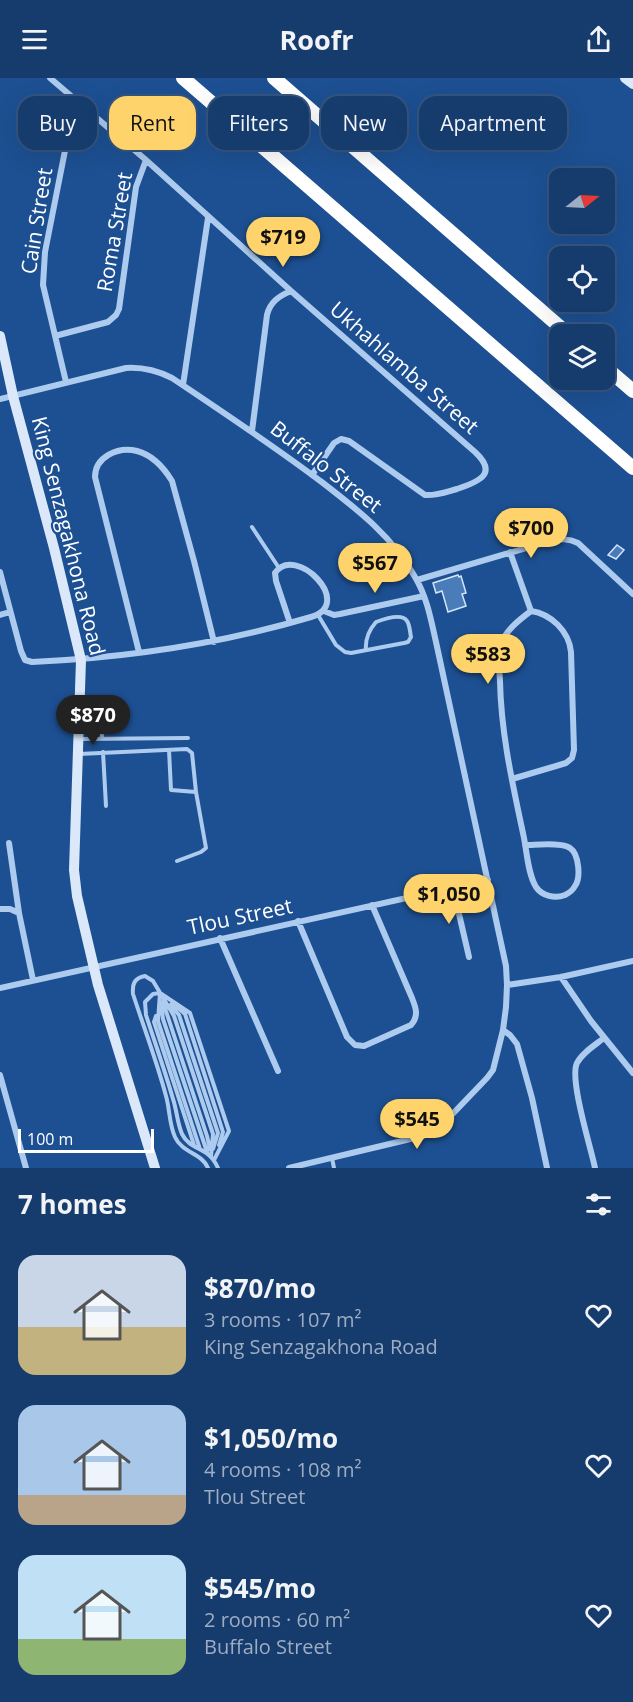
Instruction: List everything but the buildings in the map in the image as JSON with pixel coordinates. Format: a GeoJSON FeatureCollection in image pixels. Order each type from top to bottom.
{"type":"FeatureCollection","features":[{"type":"Feature","properties":{"kind":"highway"},"geometry":{"type":"LineString","coordinates":[[183,78],[633,468]]}},
{"type":"Feature","properties":{"kind":"highway"},"geometry":{"type":"LineString","coordinates":[[274,78],[557,324]]}},
{"type":"Feature","properties":{"kind":"highway"},"geometry":{"type":"LineString","coordinates":[[615,375],[633,391]]}},
{"type":"Feature","properties":{"kind":"street","name":"Ukhahlamba Street"},"geometry":{"type":"LineString","coordinates":[[50,78],[70,96]]}},
{"type":"Feature","properties":{"kind":"street"},"geometry":{"type":"LineString","coordinates":[[625,78],[633,84]]}},
{"type":"Feature","properties":{"kind":"street","name":"Ukhahlamba Street"},"geometry":{"type":"LineString","coordinates":[[97,119],[481,458],[485,470],[482,478],[475,483],[438,495],[425,495],[349,441],[341,439],[334,442],[312,475]]}},
{"type":"Feature","properties":{"kind":"street","name":"Cain Street"},"geometry":{"type":"LineString","coordinates":[[66,150],[44,264],[43,285],[66,382]]}},
{"type":"Feature","properties":{"kind":"street","name":"Roma Street"},"geometry":{"type":"LineString","coordinates":[[55,336],[108,322],[116,315],[119,309],[136,187],[146,160]]}},
{"type":"Feature","properties":{"kind":"street"},"geometry":{"type":"LineString","coordinates":[[183,385],[208,218]]}},
{"type":"Feature","properties":{"kind":"street"},"geometry":{"type":"LineString","coordinates":[[252,431],[267,315],[274,301],[291,291]]}},
{"type":"Feature","properties":{"kind":"street","name":"King Senzagakhona Road"},"geometry":{"type":"LineString","coordinates":[[0,336],[13,396],[81,660],[74,876],[77,896],[93,966],[155,1166]]}},
{"type":"Feature","properties":{"kind":"street","name":"Buffalo Street"},"geometry":{"type":"LineString","coordinates":[[13,396],[111,370],[143,368],[162,373],[252,431],[361,513],[378,528],[402,556],[417,579],[424,596],[506,966],[507,985],[503,1030],[496,1060],[490,1075],[435,1130],[423,1136],[393,1144],[289,1168]]}},
{"type":"Feature","properties":{"kind":"street"},"geometry":{"type":"LineString","coordinates":[[0,399],[13,396]]}},
{"type":"Feature","properties":{"kind":"street"},"geometry":{"type":"LineString","coordinates":[[140,652],[95,477],[95,470],[102,460],[120,451],[136,451],[148,456],[165,471],[172,481],[214,642]]}},
{"type":"Feature","properties":{"kind":"street"},"geometry":{"type":"LineString","coordinates":[[417,579],[550,541],[571,540],[587,550],[633,594]]}},
{"type":"Feature","properties":{"kind":"street"},"geometry":{"type":"LineString","coordinates":[[510,552],[531,611]]}},
{"type":"Feature","properties":{"kind":"street"},"geometry":{"type":"LineString","coordinates":[[290,623],[275,573],[283,565],[298,566],[318,579],[325,587],[327,605],[321,613]]}},
{"type":"Feature","properties":{"kind":"street"},"geometry":{"type":"LineString","coordinates":[[0,572],[21,651],[25,660],[32,662],[81,660],[214,642],[321,613],[334,615],[424,596]]}},
{"type":"Feature","properties":{"kind":"street"},"geometry":{"type":"LineString","coordinates":[[512,779],[566,763],[572,758],[574,750],[569,640],[548,617],[531,611],[509,630],[500,650],[502,712],[512,779],[525,844],[531,873],[537,888],[544,894],[559,896],[575,888],[578,868],[573,850],[563,845],[525,844]]}},
{"type":"Feature","properties":{"kind":"street"},"geometry":{"type":"LineString","coordinates":[[0,615],[10,612]]}},
{"type":"Feature","properties":{"kind":"street"},"geometry":{"type":"LineString","coordinates":[[9,843],[19,913],[33,980]]}},
{"type":"Feature","properties":{"kind":"street","name":"Tlou Street"},"geometry":{"type":"LineString","coordinates":[[0,988],[488,880]]}},
{"type":"Feature","properties":{"kind":"street"},"geometry":{"type":"LineString","coordinates":[[453,888],[469,957]]}},
{"type":"Feature","properties":{"kind":"street"},"geometry":{"type":"LineString","coordinates":[[298,921],[347,1037],[355,1045],[364,1046],[411,1025],[417,1013],[372,905]]}},
{"type":"Feature","properties":{"kind":"street"},"geometry":{"type":"LineString","coordinates":[[0,909],[10,909],[19,913]]}},
{"type":"Feature","properties":{"kind":"street"},"geometry":{"type":"LineString","coordinates":[[220,939],[278,1071]]}},
{"type":"Feature","properties":{"kind":"street"},"geometry":{"type":"LineString","coordinates":[[507,985],[561,977],[633,961]]}},
{"type":"Feature","properties":{"kind":"street"},"geometry":{"type":"LineString","coordinates":[[561,977],[577,1002],[633,1073]]}},
{"type":"Feature","properties":{"kind":"street"},"geometry":{"type":"LineString","coordinates":[[503,1030],[517,1044],[547,1168]]}},
{"type":"Feature","properties":{"kind":"street"},"geometry":{"type":"LineString","coordinates":[[595,1168],[574,1071],[579,1059],[604,1038]]}},
{"type":"Feature","properties":{"kind":"street"},"geometry":{"type":"LineString","coordinates":[[0,1075],[26,1168]]}},
{"type":"Feature","properties":{"kind":"lane"},"geometry":{"type":"LineString","coordinates":[[252,527],[279,568]]}},
{"type":"Feature","properties":{"kind":"lane"},"geometry":{"type":"LineString","coordinates":[[321,613],[336,645],[345,652],[351,653],[408,642],[411,637],[407,621],[398,617],[376,622],[368,635],[366,650]]}},
{"type":"Feature","properties":{"kind":"lane"},"geometry":{"type":"LineString","coordinates":[[100,699],[102,738]]}},
{"type":"Feature","properties":{"kind":"lane"},"geometry":{"type":"LineString","coordinates":[[79,739],[188,738]]}},
{"type":"Feature","properties":{"kind":"lane"},"geometry":{"type":"LineString","coordinates":[[78,754],[187,749],[192,753],[206,848],[177,861]]}},
{"type":"Feature","properties":{"kind":"lane"},"geometry":{"type":"LineString","coordinates":[[169,750],[171,790],[196,792]]}},
{"type":"Feature","properties":{"kind":"lane"},"geometry":{"type":"LineString","coordinates":[[103,752],[106,806]]}},
{"type":"Feature","properties":{"kind":"lane"},"geometry":{"type":"LineString","coordinates":[[208,1168],[205,1162],[182,1147],[174,1134],[169,1119],[167,1098],[133,994],[133,983],[136,979],[149,977],[179,1015],[218,1133],[211,1156]]}},
{"type":"Feature","properties":{"kind":"lane"},"geometry":{"type":"LineString","coordinates":[[160,993],[158,1021],[200,1149]]}},
{"type":"Feature","properties":{"kind":"lane"},"geometry":{"type":"LineString","coordinates":[[160,993],[207,1136],[211,1156],[218,1168]]}},
{"type":"Feature","properties":{"kind":"lane"},"geometry":{"type":"LineString","coordinates":[[160,993],[190,1013],[228,1131],[211,1156],[187,1141],[179,1127],[175,1102],[146,1015],[145,1002],[153,994],[160,993]]}},
{"type":"Feature","properties":{"kind":"lane"},"geometry":{"type":"LineString","coordinates":[[159,1009],[154,1022],[194,1146]]}},
{"type":"Feature","properties":{"kind":"lane"},"geometry":{"type":"LineString","coordinates":[[332,1157],[334,1168]]}}]}
